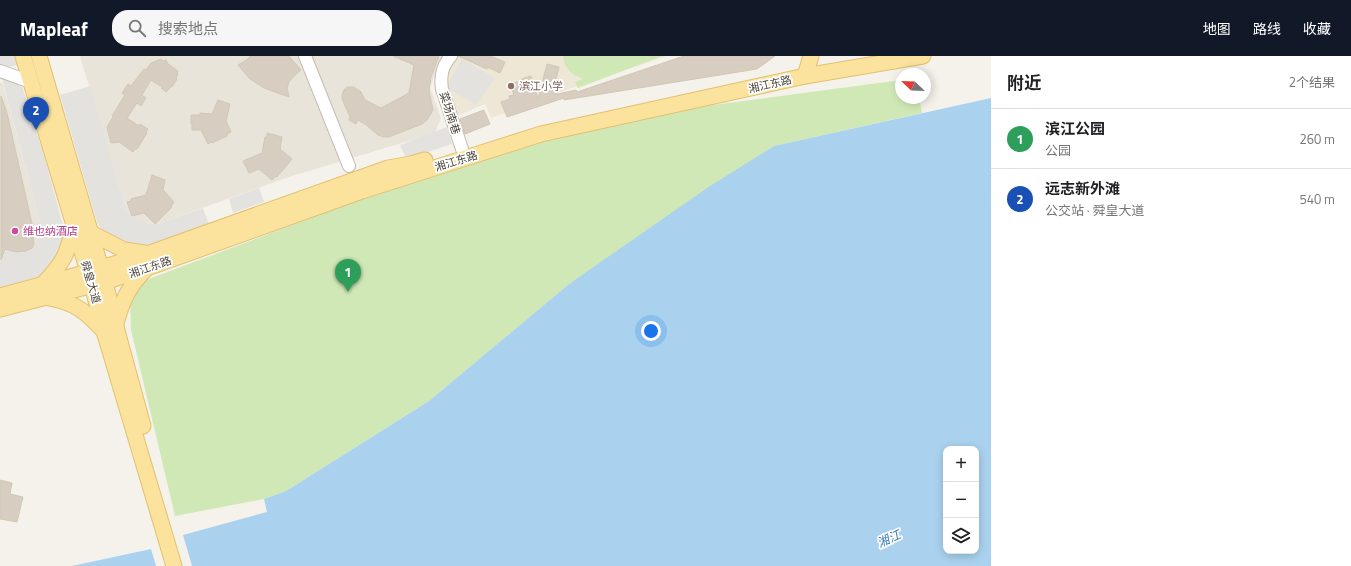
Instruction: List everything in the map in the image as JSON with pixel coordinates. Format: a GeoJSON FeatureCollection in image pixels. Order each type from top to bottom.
{"type":"FeatureCollection","features":[{"type":"Feature","properties":{"kind":"main road","name":"舜皇大道"},"geometry":{"type":"LineString","coordinates":[[23,56],[74,224],[97,277]]}},
{"type":"Feature","properties":{"kind":"main road","name":"舜皇大道"},"geometry":{"type":"LineString","coordinates":[[39,56],[91,233],[97,277],[110,329],[161,506]]}},
{"type":"Feature","properties":{"kind":"main road","name":"湘江东路"},"geometry":{"type":"LineString","coordinates":[[173,252],[388,168],[411,164],[539,126],[808,66],[864,56]]}},
{"type":"Feature","properties":{"kind":"main road","name":"湘江东路"},"geometry":{"type":"LineString","coordinates":[[0,308],[44,291],[97,277],[541,134],[808,66],[923,56]]}},
{"type":"Feature","properties":{"kind":"main road"},"geometry":{"type":"LineString","coordinates":[[74,224],[69,246],[64,258],[44,291],[63,301],[78,306],[110,329],[126,294],[147,261],[109,244],[91,233]]}},
{"type":"Feature","properties":{"kind":"main road","name":"湘江东路"},"geometry":{"type":"LineString","coordinates":[[0,296],[44,291]]}},
{"type":"Feature","properties":{"kind":"main road"},"geometry":{"type":"LineString","coordinates":[[161,506],[174,566]]}},
{"type":"Feature","properties":{"kind":"main road"},"geometry":{"type":"LineString","coordinates":[[161,506],[183,566]]}},
{"type":"Feature","properties":{"kind":"street"},"geometry":{"type":"LineString","coordinates":[[305,56],[349,166]]}},
{"type":"Feature","properties":{"kind":"street","name":"菜场南巷"},"geometry":{"type":"LineString","coordinates":[[451,56],[444,64],[440,81],[462,149]]}},
{"type":"Feature","properties":{"kind":"street"},"geometry":{"type":"LineString","coordinates":[[0,71],[31,82]]}},
{"type":"Feature","properties":{"kind":"shaded area"},"geometry":{"type":"Polygon","coordinates":[[[0,56],[17,56],[19,65],[7,67],[0,65],[0,56]]]}},
{"type":"Feature","properties":{"kind":"shaded area"},"geometry":{"type":"Polygon","coordinates":[[[80,56],[447,56],[440,63],[430,87],[441,118],[435,133],[289,177],[157,224],[139,221],[132,217],[126,210],[80,56]]]}},
{"type":"Feature","properties":{"kind":"shaded area","name":"滨江小学"},"geometry":{"type":"Polygon","coordinates":[[[457,56],[667,56],[566,90],[491,118],[485,104],[454,117],[443,83],[451,60],[457,56]]]}},
{"type":"Feature","properties":{"kind":"shaded area"},"geometry":{"type":"Polygon","coordinates":[[[462,59],[495,78],[476,105],[446,87],[462,59]]]}},
{"type":"Feature","properties":{"kind":"shaded area"},"geometry":{"type":"Polygon","coordinates":[[[1,75],[20,80],[44,155],[65,233],[65,244],[46,273],[0,288],[0,263],[6,251],[26,250],[34,245],[39,236],[41,226],[1,75]]]}},
{"type":"Feature","properties":{"kind":"shaded area"},"geometry":{"type":"Polygon","coordinates":[[[0,82],[3,84],[41,226],[39,236],[34,245],[26,250],[3,259],[0,263],[0,82]]]}},
{"type":"Feature","properties":{"kind":"shaded area"},"geometry":{"type":"Polygon","coordinates":[[[90,86],[126,210],[132,217],[148,223],[157,224],[203,208],[210,227],[149,248],[124,246],[103,232],[97,222],[60,95],[90,86]]]}},
{"type":"Feature","properties":{"kind":"shaded area"},"geometry":{"type":"Polygon","coordinates":[[[447,127],[452,144],[409,158],[405,156],[400,145],[447,127]]]}},
{"type":"Feature","properties":{"kind":"shaded area"},"geometry":{"type":"Polygon","coordinates":[[[259,188],[264,202],[233,213],[229,199],[259,188]]]}},
{"type":"Feature","properties":{"kind":"green space"},"geometry":{"type":"Polygon","coordinates":[[[563,56],[662,56],[578,88],[575,82],[583,79],[569,70],[565,64],[563,56]]]}},
{"type":"Feature","properties":{"kind":"green space"},"geometry":{"type":"Polygon","coordinates":[[[895,81],[895,104],[920,104],[922,113],[774,146],[569,284],[429,401],[286,491],[264,499],[175,516],[131,330],[130,300],[146,280],[412,180],[562,135],[675,110],[895,81]]]}},
{"type":"Feature","properties":{"kind":"water","name":"湘江"},"geometry":{"type":"Polygon","coordinates":[[[991,98],[991,566],[192,566],[183,535],[267,512],[264,499],[286,491],[429,401],[569,284],[710,186],[774,146],[991,98]]]}},
{"type":"Feature","properties":{"kind":"water"},"geometry":{"type":"Polygon","coordinates":[[[151,549],[156,566],[72,566],[151,549]]]}},
{"type":"Feature","properties":{"kind":"building"},"geometry":{"type":"Polygon","coordinates":[[[250,56],[289,56],[301,70],[289,82],[287,88],[289,97],[264,88],[250,79],[238,65],[250,56]]]}},
{"type":"Feature","properties":{"kind":"building"},"geometry":{"type":"Polygon","coordinates":[[[393,56],[439,56],[431,77],[429,91],[433,110],[427,120],[422,124],[389,137],[384,137],[378,135],[358,120],[356,124],[349,120],[350,117],[342,99],[342,95],[347,87],[354,87],[361,92],[365,100],[381,108],[409,93],[414,65],[393,56]]]}},
{"type":"Feature","properties":{"kind":"building"},"geometry":{"type":"Polygon","coordinates":[[[458,56],[490,56],[505,62],[500,73],[458,56]]]}},
{"type":"Feature","properties":{"kind":"building"},"geometry":{"type":"Polygon","coordinates":[[[684,56],[775,56],[757,69],[564,100],[564,98],[507,117],[501,102],[510,99],[509,96],[514,95],[512,89],[516,88],[514,83],[531,76],[538,99],[547,64],[559,67],[555,84],[558,94],[576,90],[577,92],[684,56]]]}},
{"type":"Feature","properties":{"kind":"building"},"geometry":{"type":"Polygon","coordinates":[[[161,59],[163,61],[166,60],[168,64],[178,71],[177,79],[172,87],[166,92],[161,88],[162,87],[151,80],[142,95],[146,98],[141,106],[137,103],[127,118],[139,126],[140,124],[148,129],[146,132],[147,133],[137,149],[133,152],[119,142],[111,143],[107,127],[125,95],[122,93],[128,84],[131,86],[144,69],[146,70],[151,63],[161,59]]]}},
{"type":"Feature","properties":{"kind":"building"},"geometry":{"type":"Polygon","coordinates":[[[1,96],[7,113],[32,224],[25,225],[33,236],[34,244],[32,248],[26,251],[16,252],[5,249],[1,260],[1,96]]]}},
{"type":"Feature","properties":{"kind":"building"},"geometry":{"type":"Polygon","coordinates":[[[218,100],[230,104],[226,121],[231,132],[227,134],[227,136],[208,144],[201,130],[192,130],[191,115],[200,115],[200,113],[212,114],[218,100]]]}},
{"type":"Feature","properties":{"kind":"building"},"geometry":{"type":"Polygon","coordinates":[[[484,110],[490,124],[465,134],[460,119],[484,110]]]}},
{"type":"Feature","properties":{"kind":"building"},"geometry":{"type":"Polygon","coordinates":[[[267,133],[282,137],[280,149],[292,159],[277,177],[276,176],[272,180],[259,169],[249,173],[243,161],[262,153],[267,133]]]}},
{"type":"Feature","properties":{"kind":"building"},"geometry":{"type":"Polygon","coordinates":[[[152,175],[165,180],[163,190],[174,202],[171,206],[172,207],[155,224],[144,213],[132,216],[127,202],[131,201],[131,199],[146,195],[152,175]]]}},
{"type":"Feature","properties":{"kind":"building"},"geometry":{"type":"Polygon","coordinates":[[[0,480],[12,483],[10,494],[23,497],[17,522],[0,519],[0,480]]]}},
{"type":"Feature","properties":{"kind":"place","name":"滨江小学"},"geometry":{"type":"Point","coordinates":[511,86]}},
{"type":"Feature","properties":{"kind":"place","name":"远志新外滩"},"geometry":{"type":"Point","coordinates":[36,130]}},
{"type":"Feature","properties":{"kind":"place","name":"维也纳酒店"},"geometry":{"type":"Point","coordinates":[15,231]}},
{"type":"Feature","properties":{"kind":"place","name":"滨江公园"},"geometry":{"type":"Point","coordinates":[348,292]}}]}
